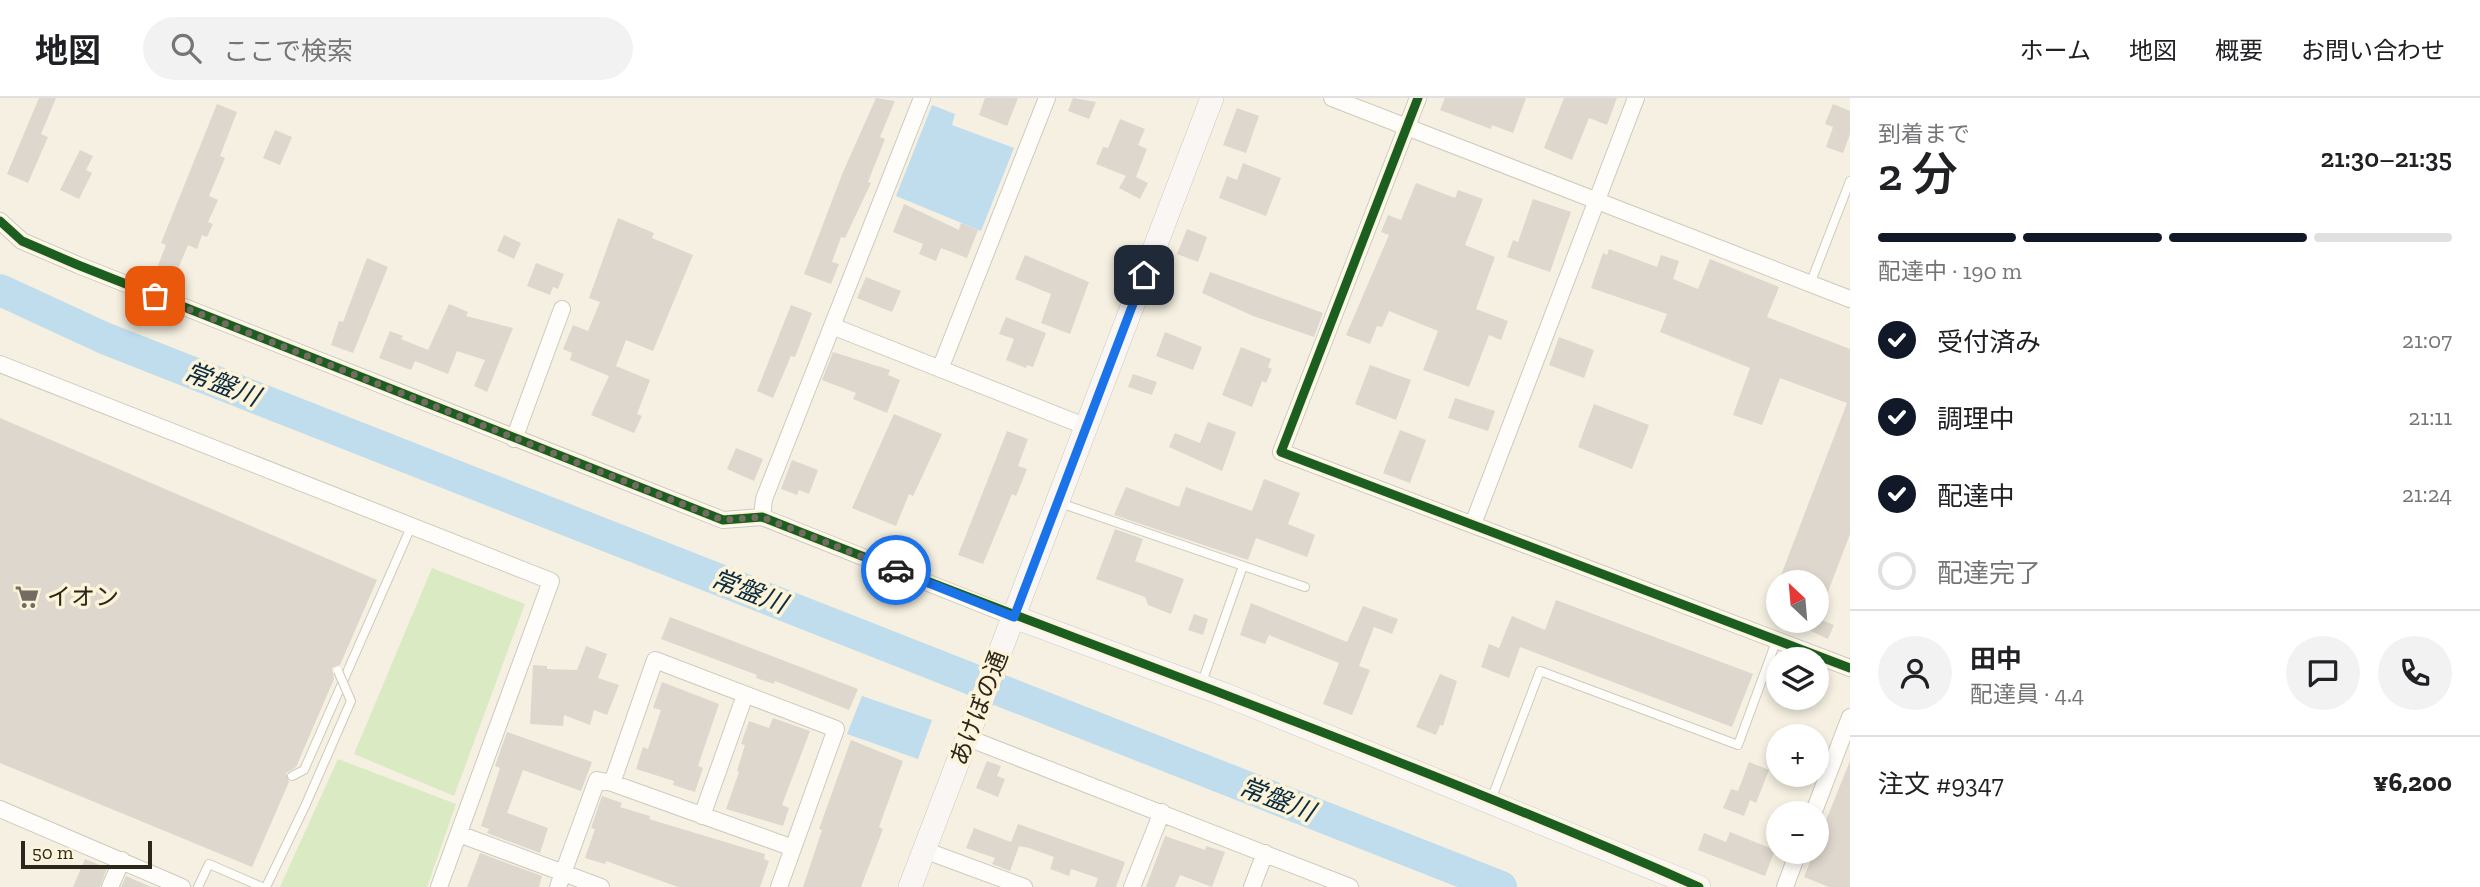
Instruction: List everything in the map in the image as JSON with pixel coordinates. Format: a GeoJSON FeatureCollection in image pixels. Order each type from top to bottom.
{"type":"FeatureCollection","features":[{"type":"Feature","properties":{"kind":"street"},"geometry":{"type":"LineString","coordinates":[[762,517],[764,499],[922,98]]}},
{"type":"Feature","properties":{"kind":"street"},"geometry":{"type":"LineString","coordinates":[[940,369],[1047,98]]}},
{"type":"Feature","properties":{"kind":"street","name":"あけぼの通"},"geometry":{"type":"LineString","coordinates":[[910,887],[1212,98]]}},
{"type":"Feature","properties":{"kind":"street"},"geometry":{"type":"LineString","coordinates":[[1332,98],[1850,299]]}},
{"type":"Feature","properties":{"kind":"street"},"geometry":{"type":"LineString","coordinates":[[1418,98],[1281,452],[1850,668]]}},
{"type":"Feature","properties":{"kind":"street"},"geometry":{"type":"LineString","coordinates":[[1473,524],[1636,98]]}},
{"type":"Feature","properties":{"kind":"street"},"geometry":{"type":"LineString","coordinates":[[0,221],[22,241],[78,265],[514,439],[723,520],[762,517],[1491,800],[1699,887]]}},
{"type":"Feature","properties":{"kind":"street"},"geometry":{"type":"LineString","coordinates":[[514,439],[562,309]]}},
{"type":"Feature","properties":{"kind":"street"},"geometry":{"type":"LineString","coordinates":[[832,326],[1087,427]]}},
{"type":"Feature","properties":{"kind":"street"},"geometry":{"type":"LineString","coordinates":[[0,364],[551,580],[439,887]]}},
{"type":"Feature","properties":{"kind":"street"},"geometry":{"type":"LineString","coordinates":[[612,783],[655,660],[836,729],[779,887]]}},
{"type":"Feature","properties":{"kind":"street"},"geometry":{"type":"LineString","coordinates":[[702,816],[745,695]]}},
{"type":"Feature","properties":{"kind":"street"},"geometry":{"type":"LineString","coordinates":[[1818,801],[1850,717]]}},
{"type":"Feature","properties":{"kind":"street"},"geometry":{"type":"LineString","coordinates":[[971,731],[1162,812],[1350,887]]}},
{"type":"Feature","properties":{"kind":"street"},"geometry":{"type":"LineString","coordinates":[[561,880],[597,779],[793,848]]}},
{"type":"Feature","properties":{"kind":"street"},"geometry":{"type":"LineString","coordinates":[[0,809],[122,860],[175,886]]}},
{"type":"Feature","properties":{"kind":"street"},"geometry":{"type":"LineString","coordinates":[[1132,887],[1162,812]]}},
{"type":"Feature","properties":{"kind":"street"},"geometry":{"type":"LineString","coordinates":[[459,834],[561,880],[601,887]]}},
{"type":"Feature","properties":{"kind":"street"},"geometry":{"type":"LineString","coordinates":[[924,850],[1024,887]]}},
{"type":"Feature","properties":{"kind":"street"},"geometry":{"type":"LineString","coordinates":[[1252,887],[1265,853]]}},
{"type":"Feature","properties":{"kind":"street"},"geometry":{"type":"LineString","coordinates":[[110,887],[122,860]]}},
{"type":"Feature","properties":{"kind":"street"},"geometry":{"type":"LineString","coordinates":[[1785,887],[1794,864]]}},
{"type":"Feature","properties":{"kind":"lane"},"geometry":{"type":"LineString","coordinates":[[1810,284],[1850,181]]}},
{"type":"Feature","properties":{"kind":"lane"},"geometry":{"type":"LineString","coordinates":[[1058,502],[1305,587]]}},
{"type":"Feature","properties":{"kind":"lane"},"geometry":{"type":"LineString","coordinates":[[292,776],[304,770],[411,527]]}},
{"type":"Feature","properties":{"kind":"lane"},"geometry":{"type":"LineString","coordinates":[[1200,686],[1243,566]]}},
{"type":"Feature","properties":{"kind":"lane"},"geometry":{"type":"LineString","coordinates":[[1491,800],[1540,671],[1738,745],[1777,639]]}},
{"type":"Feature","properties":{"kind":"lane"},"geometry":{"type":"LineString","coordinates":[[198,887],[209,864],[264,887],[306,804],[351,701],[338,671]]}},
{"type":"Feature","properties":{"kind":"green space"},"geometry":{"type":"Polygon","coordinates":[[[432,568],[525,604],[454,796],[354,754],[432,568]]]}},
{"type":"Feature","properties":{"kind":"green space"},"geometry":{"type":"Polygon","coordinates":[[[338,759],[456,804],[427,887],[280,887],[338,759]]]}},
{"type":"Feature","properties":{"kind":"water"},"geometry":{"type":"Polygon","coordinates":[[[932,105],[955,114],[952,125],[1014,148],[981,231],[896,196],[932,105]]]}},
{"type":"Feature","properties":{"kind":"water"},"geometry":{"type":"Polygon","coordinates":[[[862,696],[932,720],[918,759],[847,734],[862,696]]]}},
{"type":"Feature","properties":{"kind":"building"},"geometry":{"type":"Polygon","coordinates":[[[39,98],[56,98],[41,134],[48,137],[28,183],[7,174],[39,98]]]}},
{"type":"Feature","properties":{"kind":"building"},"geometry":{"type":"Polygon","coordinates":[[[876,98],[895,101],[880,137],[885,139],[868,182],[871,183],[845,238],[841,237],[832,262],[839,264],[831,284],[804,274],[843,172],[876,98]]]}},
{"type":"Feature","properties":{"kind":"building"},"geometry":{"type":"Polygon","coordinates":[[[985,98],[1018,98],[1007,126],[979,115],[985,98]]]}},
{"type":"Feature","properties":{"kind":"building"},"geometry":{"type":"Polygon","coordinates":[[[1073,98],[1096,102],[1089,119],[1068,111],[1073,98]]]}},
{"type":"Feature","properties":{"kind":"building"},"geometry":{"type":"Polygon","coordinates":[[[1445,98],[1526,98],[1513,133],[1492,125],[1491,129],[1440,110],[1445,98]]]}},
{"type":"Feature","properties":{"kind":"building"},"geometry":{"type":"Polygon","coordinates":[[[1564,98],[1617,98],[1607,125],[1589,118],[1572,160],[1544,148],[1564,98]]]}},
{"type":"Feature","properties":{"kind":"building"},"geometry":{"type":"Polygon","coordinates":[[[217,104],[237,112],[220,156],[225,158],[209,196],[218,200],[208,222],[213,224],[207,237],[202,235],[197,249],[188,245],[173,281],[155,273],[166,245],[161,243],[217,104]]]}},
{"type":"Feature","properties":{"kind":"building"},"geometry":{"type":"Polygon","coordinates":[[[1833,104],[1850,111],[1850,134],[1843,153],[1826,147],[1833,127],[1825,124],[1833,104]]]}},
{"type":"Feature","properties":{"kind":"building"},"geometry":{"type":"Polygon","coordinates":[[[1237,108],[1259,116],[1246,153],[1223,145],[1237,108]]]}},
{"type":"Feature","properties":{"kind":"building"},"geometry":{"type":"Polygon","coordinates":[[[1120,119],[1145,129],[1138,145],[1147,149],[1136,177],[1148,183],[1140,199],[1119,188],[1126,176],[1096,164],[1103,147],[1108,148],[1120,119]]]}},
{"type":"Feature","properties":{"kind":"building"},"geometry":{"type":"Polygon","coordinates":[[[275,130],[292,137],[280,165],[263,158],[275,130]]]}},
{"type":"Feature","properties":{"kind":"building"},"geometry":{"type":"Polygon","coordinates":[[[80,150],[93,156],[86,170],[92,173],[79,199],[60,190],[80,150]]]}},
{"type":"Feature","properties":{"kind":"building"},"geometry":{"type":"Polygon","coordinates":[[[1243,163],[1281,178],[1266,216],[1219,198],[1227,176],[1237,180],[1243,163]]]}},
{"type":"Feature","properties":{"kind":"building"},"geometry":{"type":"Polygon","coordinates":[[[1416,183],[1455,198],[1458,190],[1483,199],[1465,245],[1495,257],[1476,309],[1508,321],[1501,340],[1489,335],[1469,387],[1423,370],[1438,331],[1389,311],[1382,327],[1377,326],[1370,344],[1346,335],[1389,235],[1381,232],[1388,215],[1401,220],[1416,183]]]}},
{"type":"Feature","properties":{"kind":"building"},"geometry":{"type":"Polygon","coordinates":[[[1533,199],[1571,212],[1550,272],[1507,257],[1513,240],[1518,242],[1533,199]]]}},
{"type":"Feature","properties":{"kind":"building"},"geometry":{"type":"Polygon","coordinates":[[[904,204],[959,230],[961,223],[978,230],[967,258],[941,248],[936,261],[919,254],[923,244],[893,232],[904,204]]]}},
{"type":"Feature","properties":{"kind":"building"},"geometry":{"type":"Polygon","coordinates":[[[618,218],[654,233],[652,238],[693,255],[653,351],[626,340],[616,366],[650,380],[637,414],[642,416],[634,433],[591,415],[609,376],[570,360],[572,353],[563,349],[573,325],[588,331],[600,302],[589,298],[618,218]]]}},
{"type":"Feature","properties":{"kind":"building"},"geometry":{"type":"Polygon","coordinates":[[[1187,229],[1207,237],[1198,262],[1177,254],[1187,229]]]}},
{"type":"Feature","properties":{"kind":"building"},"geometry":{"type":"Polygon","coordinates":[[[504,235],[521,243],[514,259],[497,251],[504,235]]]}},
{"type":"Feature","properties":{"kind":"building"},"geometry":{"type":"Polygon","coordinates":[[[1609,249],[1657,267],[1661,255],[1679,261],[1673,279],[1698,289],[1710,259],[1779,287],[1767,317],[1850,349],[1850,534],[1829,589],[1829,570],[1783,570],[1847,403],[1780,378],[1762,425],[1733,415],[1750,368],[1660,332],[1667,314],[1591,288],[1603,253],[1607,255],[1609,249]]]}},
{"type":"Feature","properties":{"kind":"building"},"geometry":{"type":"Polygon","coordinates":[[[1025,255],[1089,282],[1070,334],[1041,323],[1051,294],[1015,279],[1025,255]]]}},
{"type":"Feature","properties":{"kind":"building"},"geometry":{"type":"Polygon","coordinates":[[[367,258],[388,267],[353,353],[331,345],[339,321],[343,322],[367,258]]]}},
{"type":"Feature","properties":{"kind":"building"},"geometry":{"type":"Polygon","coordinates":[[[536,263],[564,274],[558,289],[553,287],[550,295],[527,286],[536,263]]]}},
{"type":"Feature","properties":{"kind":"building"},"geometry":{"type":"Polygon","coordinates":[[[1210,272],[1323,313],[1314,337],[1253,316],[1202,293],[1210,272]]]}},
{"type":"Feature","properties":{"kind":"building"},"geometry":{"type":"Polygon","coordinates":[[[866,277],[901,291],[892,312],[857,298],[866,277]]]}},
{"type":"Feature","properties":{"kind":"building"},"geometry":{"type":"Polygon","coordinates":[[[449,304],[468,312],[466,316],[513,328],[487,392],[474,386],[485,360],[457,351],[448,374],[415,361],[411,370],[379,358],[390,331],[403,336],[401,339],[428,350],[449,304]]]}},
{"type":"Feature","properties":{"kind":"building"},"geometry":{"type":"Polygon","coordinates":[[[791,305],[812,313],[795,357],[791,356],[773,398],[757,391],[791,305]]]}},
{"type":"Feature","properties":{"kind":"building"},"geometry":{"type":"Polygon","coordinates":[[[1006,317],[1046,333],[1033,367],[1027,365],[1026,368],[1006,360],[1014,339],[999,334],[1006,317]]]}},
{"type":"Feature","properties":{"kind":"building"},"geometry":{"type":"Polygon","coordinates":[[[1165,332],[1202,347],[1193,370],[1156,356],[1165,332]]]}},
{"type":"Feature","properties":{"kind":"building"},"geometry":{"type":"Polygon","coordinates":[[[1559,337],[1594,350],[1584,378],[1549,365],[1559,337]]]}},
{"type":"Feature","properties":{"kind":"building"},"geometry":{"type":"Polygon","coordinates":[[[1241,347],[1271,359],[1268,367],[1272,369],[1266,383],[1262,381],[1252,407],[1222,395],[1241,347]]]}},
{"type":"Feature","properties":{"kind":"building"},"geometry":{"type":"Polygon","coordinates":[[[833,352],[890,370],[888,375],[900,380],[887,413],[853,399],[856,393],[822,380],[833,352]]]}},
{"type":"Feature","properties":{"kind":"building"},"geometry":{"type":"Polygon","coordinates":[[[1370,365],[1411,380],[1396,420],[1355,404],[1370,365]]]}},
{"type":"Feature","properties":{"kind":"building"},"geometry":{"type":"Polygon","coordinates":[[[1133,374],[1157,382],[1152,395],[1128,387],[1133,374]]]}},
{"type":"Feature","properties":{"kind":"building"},"geometry":{"type":"Polygon","coordinates":[[[1455,398],[1495,411],[1488,431],[1448,418],[1455,398]]]}},
{"type":"Feature","properties":{"kind":"building"},"geometry":{"type":"Polygon","coordinates":[[[1594,404],[1649,425],[1632,469],[1578,447],[1594,404]]]}},
{"type":"Feature","properties":{"kind":"building"},"geometry":{"type":"Polygon","coordinates":[[[894,414],[942,434],[913,496],[909,494],[896,526],[852,508],[894,414]]]}},
{"type":"Feature","properties":{"kind":"building"},"geometry":{"type":"Polygon","coordinates":[[[0,418],[377,580],[340,665],[332,668],[334,679],[296,767],[286,773],[289,782],[252,867],[0,763],[0,418]]]}},
{"type":"Feature","properties":{"kind":"building"},"geometry":{"type":"Polygon","coordinates":[[[1208,422],[1236,432],[1222,471],[1169,447],[1175,433],[1200,443],[1208,422]]]}},
{"type":"Feature","properties":{"kind":"building"},"geometry":{"type":"Polygon","coordinates":[[[1400,430],[1426,440],[1410,483],[1383,473],[1400,430]]]}},
{"type":"Feature","properties":{"kind":"building"},"geometry":{"type":"Polygon","coordinates":[[[1007,431],[1028,439],[1018,466],[1027,469],[1016,496],[1012,494],[983,564],[958,555],[1007,431]]]}},
{"type":"Feature","properties":{"kind":"building"},"geometry":{"type":"Polygon","coordinates":[[[736,448],[763,459],[754,481],[727,469],[736,448]]]}},
{"type":"Feature","properties":{"kind":"building"},"geometry":{"type":"Polygon","coordinates":[[[792,460],[818,470],[809,494],[799,490],[797,495],[781,489],[792,460]]]}},
{"type":"Feature","properties":{"kind":"building"},"geometry":{"type":"Polygon","coordinates":[[[1264,479],[1300,493],[1288,524],[1315,535],[1307,557],[1256,538],[1248,560],[1114,515],[1126,487],[1179,507],[1186,487],[1252,511],[1264,479]]]}},
{"type":"Feature","properties":{"kind":"building"},"geometry":{"type":"Polygon","coordinates":[[[1115,529],[1143,539],[1135,561],[1184,579],[1171,614],[1148,605],[1145,597],[1096,579],[1115,529]]]}},
{"type":"Feature","properties":{"kind":"building"},"geometry":{"type":"Polygon","coordinates":[[[1556,600],[1753,674],[1732,727],[1520,647],[1509,678],[1481,667],[1489,644],[1499,648],[1512,616],[1545,630],[1556,600]]]}},
{"type":"Feature","properties":{"kind":"building"},"geometry":{"type":"Polygon","coordinates":[[[1251,603],[1347,642],[1363,606],[1398,619],[1392,634],[1374,627],[1359,666],[1370,670],[1352,715],[1323,704],[1339,663],[1269,635],[1265,644],[1240,635],[1251,603]]]}},
{"type":"Feature","properties":{"kind":"building"},"geometry":{"type":"Polygon","coordinates":[[[1194,614],[1208,619],[1203,635],[1188,630],[1194,614]]]}},
{"type":"Feature","properties":{"kind":"building"},"geometry":{"type":"Polygon","coordinates":[[[670,617],[858,689],[849,710],[775,681],[774,684],[756,678],[757,675],[661,639],[670,617]]]}},
{"type":"Feature","properties":{"kind":"building"},"geometry":{"type":"Polygon","coordinates":[[[1829,623],[1834,625],[1828,639],[1817,634],[1829,634],[1829,623]]]}},
{"type":"Feature","properties":{"kind":"building"},"geometry":{"type":"Polygon","coordinates":[[[586,646],[607,654],[598,678],[619,685],[607,715],[594,710],[590,725],[564,715],[563,726],[530,724],[533,665],[547,666],[547,669],[577,670],[586,646]]]}},
{"type":"Feature","properties":{"kind":"building"},"geometry":{"type":"Polygon","coordinates":[[[1440,674],[1457,681],[1443,726],[1440,725],[1436,735],[1416,727],[1440,674]]]}},
{"type":"Feature","properties":{"kind":"building"},"geometry":{"type":"Polygon","coordinates":[[[662,682],[719,704],[698,766],[703,768],[695,792],[673,785],[674,781],[636,769],[643,747],[648,749],[661,710],[653,708],[662,682]]]}},
{"type":"Feature","properties":{"kind":"building"},"geometry":{"type":"Polygon","coordinates":[[[773,718],[810,731],[782,805],[789,808],[783,826],[726,809],[739,772],[737,771],[745,745],[741,744],[749,721],[769,728],[773,718]]]}},
{"type":"Feature","properties":{"kind":"building"},"geometry":{"type":"Polygon","coordinates":[[[507,732],[592,762],[581,791],[523,770],[507,813],[548,828],[540,853],[487,833],[489,829],[481,826],[500,768],[495,766],[507,732]]]}},
{"type":"Feature","properties":{"kind":"building"},"geometry":{"type":"Polygon","coordinates":[[[851,740],[903,761],[879,827],[883,829],[861,887],[803,887],[822,830],[819,829],[851,740]]]}},
{"type":"Feature","properties":{"kind":"building"},"geometry":{"type":"Polygon","coordinates":[[[987,761],[1001,766],[997,776],[1005,779],[998,797],[976,788],[987,761]]]}},
{"type":"Feature","properties":{"kind":"building"},"geometry":{"type":"Polygon","coordinates":[[[1850,761],[1850,887],[1829,887],[1804,877],[1809,864],[1829,864],[1829,813],[1850,761]]]}},
{"type":"Feature","properties":{"kind":"building"},"geometry":{"type":"Polygon","coordinates":[[[1749,762],[1766,769],[1766,778],[1756,803],[1750,800],[1744,816],[1723,808],[1731,789],[1738,791],[1749,762]]]}},
{"type":"Feature","properties":{"kind":"building"},"geometry":{"type":"Polygon","coordinates":[[[602,796],[622,803],[620,807],[650,816],[649,819],[765,854],[764,859],[769,861],[760,887],[678,887],[606,861],[605,864],[585,858],[595,829],[591,828],[602,796]]]}},
{"type":"Feature","properties":{"kind":"building"},"geometry":{"type":"Polygon","coordinates":[[[1018,824],[1125,862],[1116,887],[1095,887],[1098,878],[1071,869],[1069,876],[1050,869],[1054,857],[1029,848],[1019,846],[1010,871],[992,864],[995,858],[966,848],[974,828],[1011,842],[1018,824]]]}},
{"type":"Feature","properties":{"kind":"building"},"geometry":{"type":"Polygon","coordinates":[[[1730,832],[1766,846],[1766,864],[1770,864],[1765,876],[1698,850],[1704,833],[1726,842],[1730,832]]]}},
{"type":"Feature","properties":{"kind":"building"},"geometry":{"type":"Polygon","coordinates":[[[1165,836],[1205,850],[1206,846],[1225,852],[1212,887],[1180,875],[1175,887],[1146,887],[1165,836]]]}},
{"type":"Feature","properties":{"kind":"building"},"geometry":{"type":"Polygon","coordinates":[[[480,853],[542,876],[539,887],[467,887],[480,853]]]}},
{"type":"Feature","properties":{"kind":"building"},"geometry":{"type":"Polygon","coordinates":[[[85,859],[107,868],[100,887],[73,887],[85,859]]]}},
{"type":"Feature","properties":{"kind":"building"},"geometry":{"type":"Polygon","coordinates":[[[126,876],[151,887],[121,887],[126,876]]]}},
{"type":"Feature","properties":{"kind":"waterway","name":"常盤川"},"geometry":{"type":"LineString","coordinates":[[0,290],[104,338],[1501,887]]}},
{"type":"Feature","properties":{"kind":"cycle path"},"geometry":{"type":"LineString","coordinates":[[1418,98],[1281,452],[1850,668]]}},
{"type":"Feature","properties":{"kind":"cycle path"},"geometry":{"type":"LineString","coordinates":[[0,221],[22,241],[78,265],[723,520],[762,517],[1467,789],[1699,887]]}},
{"type":"Feature","properties":{"kind":"way so far"},"geometry":{"type":"LineString","coordinates":[[155,296],[723,520],[762,517],[896,570]]}},
{"type":"Feature","properties":{"kind":"place","name":"イオン"},"geometry":{"type":"Point","coordinates":[27,597]}},
{"type":"Feature","properties":{"kind":"route"},"geometry":{"type":"LineString","coordinates":[[896,570],[1014,617],[1144,275]]}}]}
